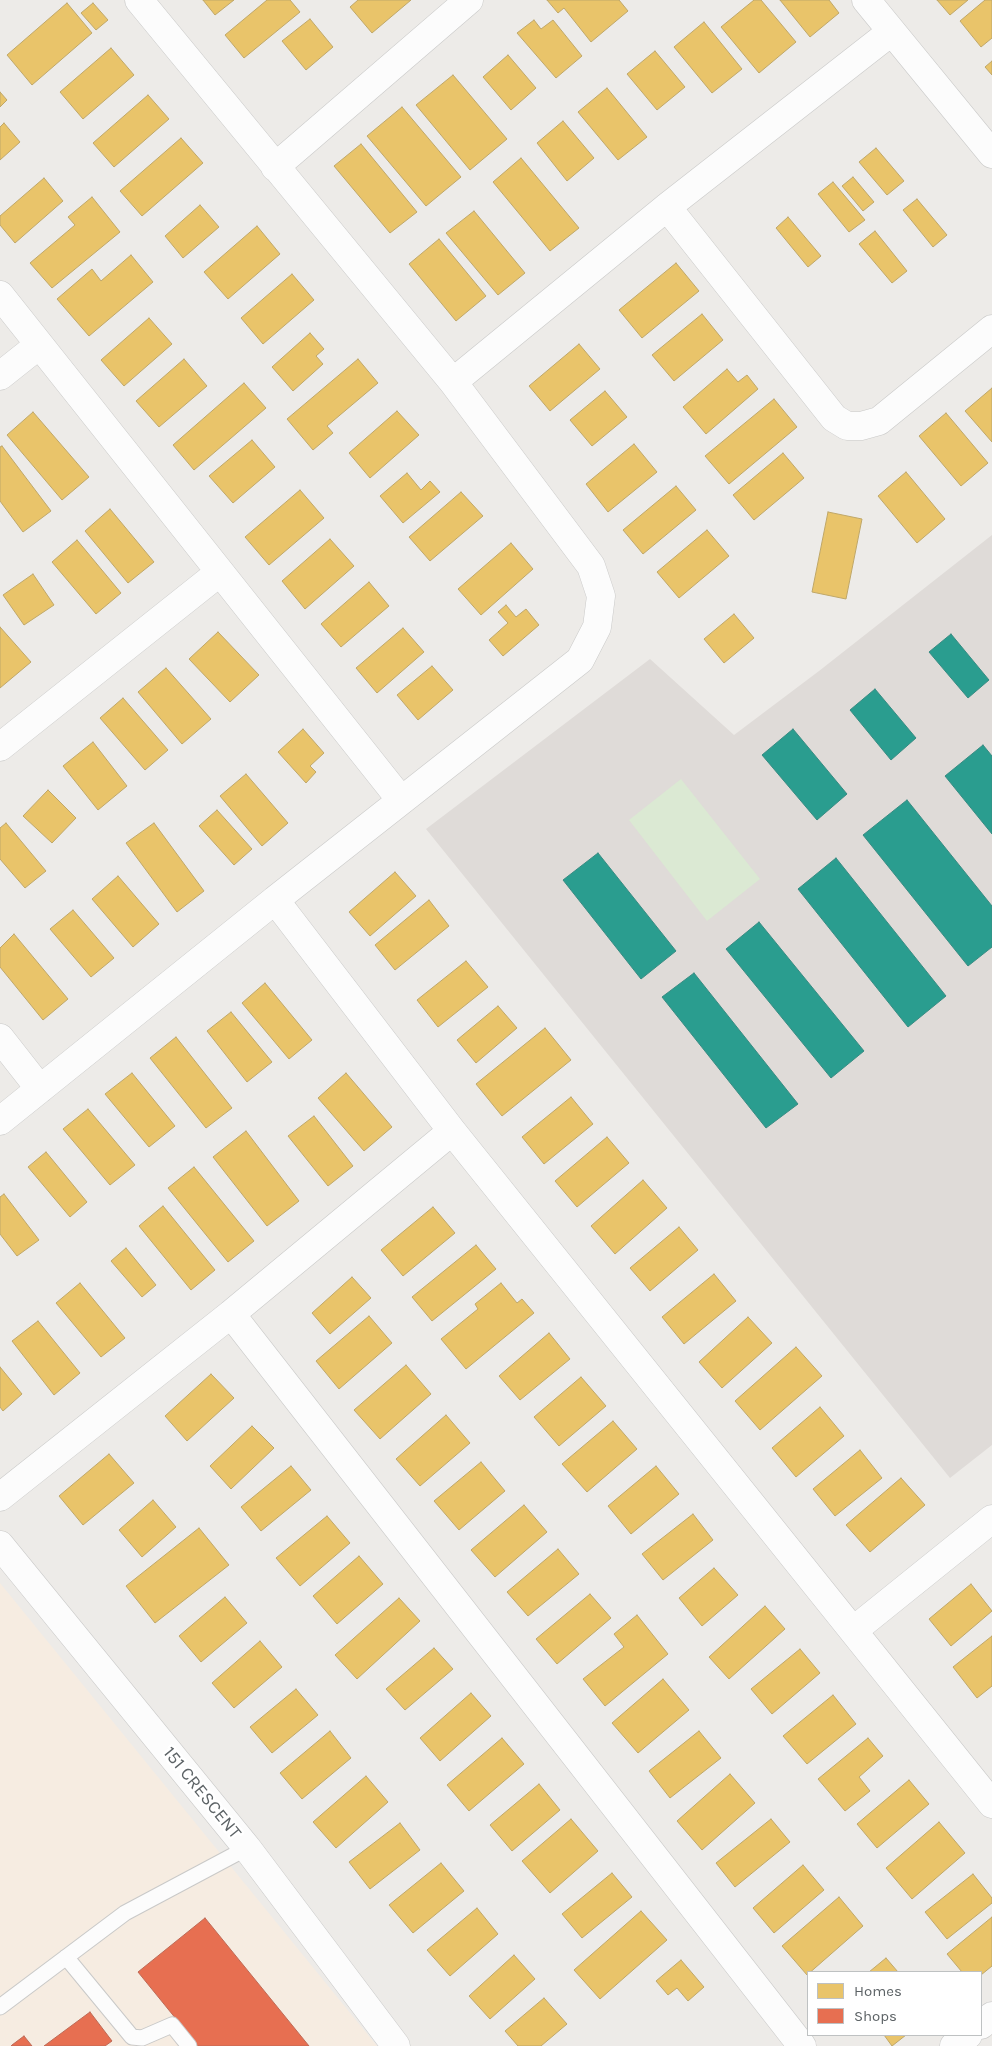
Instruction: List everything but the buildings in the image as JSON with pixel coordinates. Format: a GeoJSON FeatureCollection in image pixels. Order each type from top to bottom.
{"type":"FeatureCollection","features":[{"type":"Feature","properties":{"kind":"street"},"geometry":{"type":"LineString","coordinates":[[0,1122],[275,900],[580,660],[597,627],[601,596],[591,566],[453,382],[139,0]]}},
{"type":"Feature","properties":{"kind":"street"},"geometry":{"type":"LineString","coordinates":[[275,167],[469,0]]}},
{"type":"Feature","properties":{"kind":"street"},"geometry":{"type":"LineString","coordinates":[[866,0],[992,154]]}},
{"type":"Feature","properties":{"kind":"street"},"geometry":{"type":"LineString","coordinates":[[453,382],[667,206],[891,32]]}},
{"type":"Feature","properties":{"kind":"street"},"geometry":{"type":"LineString","coordinates":[[667,206],[834,418],[847,426],[862,426],[879,421],[992,328]]}},
{"type":"Feature","properties":{"kind":"street"},"geometry":{"type":"LineString","coordinates":[[0,295],[401,800]]}},
{"type":"Feature","properties":{"kind":"street"},"geometry":{"type":"LineString","coordinates":[[0,376],[40,344]]}},
{"type":"Feature","properties":{"kind":"street"},"geometry":{"type":"LineString","coordinates":[[0,747],[220,572]]}},
{"type":"Feature","properties":{"kind":"street"},"geometry":{"type":"LineString","coordinates":[[275,900],[452,1131],[992,1804]]}},
{"type":"Feature","properties":{"kind":"street"},"geometry":{"type":"LineString","coordinates":[[0,1038],[40,1089]]}},
{"type":"Feature","properties":{"kind":"street"},"geometry":{"type":"LineString","coordinates":[[0,1497],[231,1314],[452,1131]]}},
{"type":"Feature","properties":{"kind":"street"},"geometry":{"type":"LineString","coordinates":[[231,1314],[802,2046]]}},
{"type":"Feature","properties":{"kind":"street"},"geometry":{"type":"LineString","coordinates":[[854,1630],[992,1519]]}},
{"type":"Feature","properties":{"kind":"street","name":"151 CRESCENT"},"geometry":{"type":"LineString","coordinates":[[0,1545],[247,1848],[396,2046]]}},
{"type":"Feature","properties":{"kind":"street"},"geometry":{"type":"LineString","coordinates":[[982,2024],[992,2016]]}},
{"type":"Feature","properties":{"kind":"street"},"geometry":{"type":"LineString","coordinates":[[954,2046],[967,2036]]}},
{"type":"Feature","properties":{"kind":"lane"},"geometry":{"type":"LineString","coordinates":[[0,2007],[125,1913],[247,1848]]}},
{"type":"Feature","properties":{"kind":"lane"},"geometry":{"type":"LineString","coordinates":[[66,1957],[132,2037],[142,2038],[172,2025],[189,2046]]}},
{"type":"Feature","properties":{"kind":"shaded area"},"geometry":{"type":"Polygon","coordinates":[[[992,535],[992,1445],[950,1478],[426,829],[650,659],[734,735],[992,535]]]}},
{"type":"Feature","properties":{"kind":"shaded area"},"geometry":{"type":"Polygon","coordinates":[[[0,1583],[377,2046],[0,2046],[0,1583]]]}},
{"type":"Feature","properties":{"kind":"green space"},"geometry":{"type":"Polygon","coordinates":[[[681,779],[760,879],[707,921],[629,820],[681,779]]]}}]}
